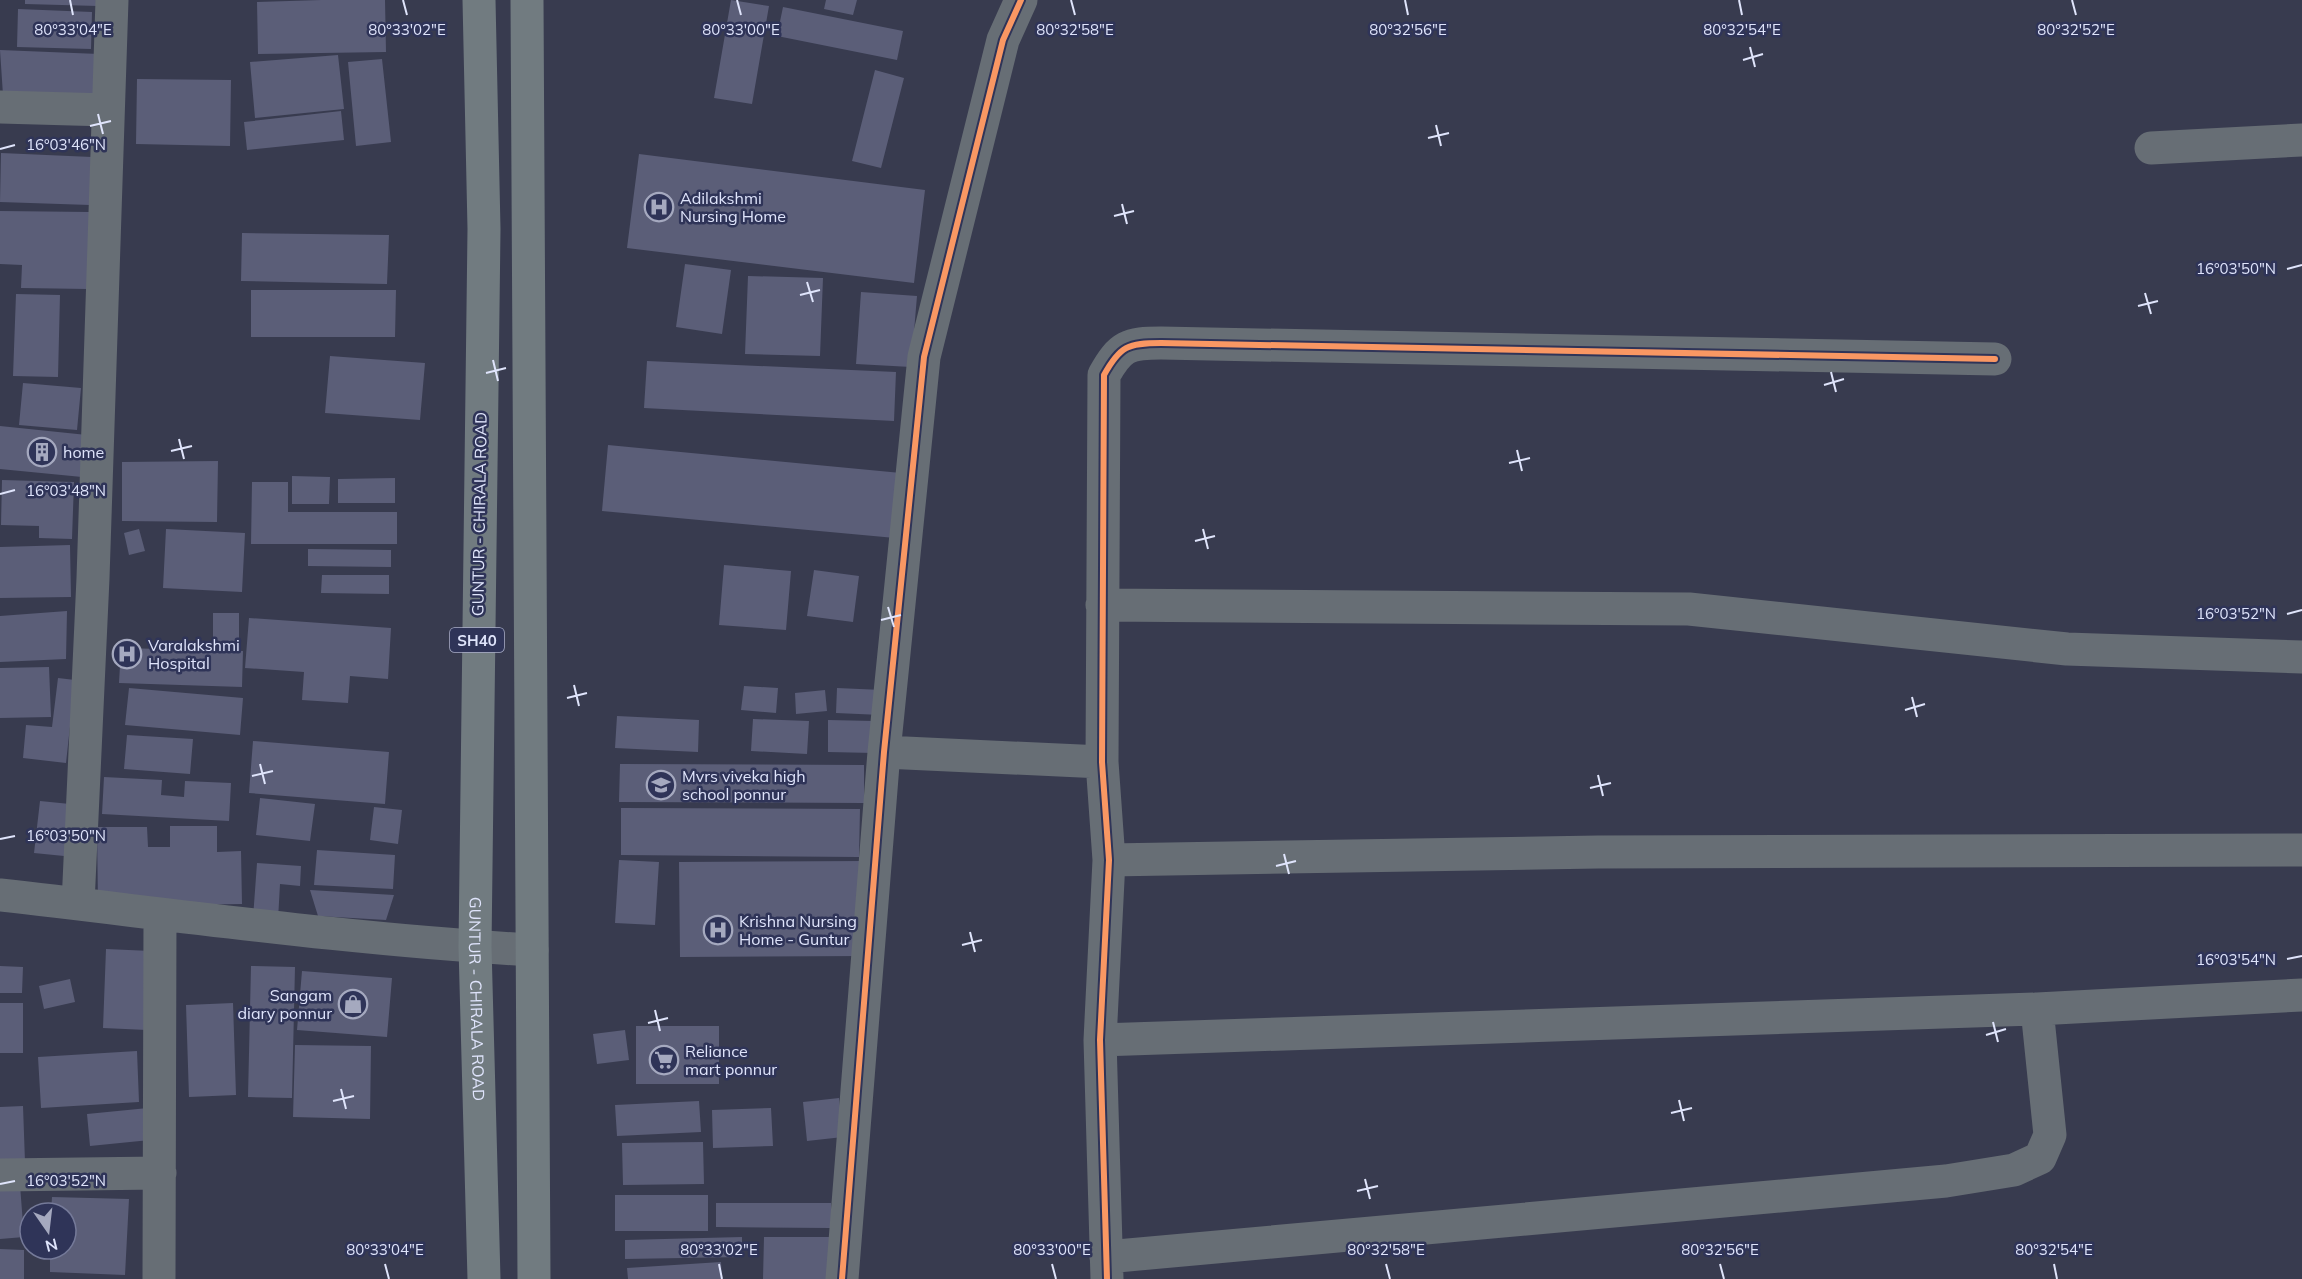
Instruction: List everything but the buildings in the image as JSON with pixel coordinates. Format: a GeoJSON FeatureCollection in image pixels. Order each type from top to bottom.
{"type":"FeatureCollection","features":[{"type":"Feature","properties":{"kind":"main road","name":"GUNTUR - CHIRALA ROAD"},"geometry":{"type":"LineString","coordinates":[[479,0],[484,229],[475,947],[484,1279]]}},
{"type":"Feature","properties":{"kind":"main road"},"geometry":{"type":"LineString","coordinates":[[528,0],[534,1279]]}},
{"type":"Feature","properties":{"kind":"main road"},"geometry":{"type":"LineString","coordinates":[[480,435],[531,437]]}},
{"type":"Feature","properties":{"kind":"street"},"geometry":{"type":"LineString","coordinates":[[78,904],[93,578],[112,0]]}},
{"type":"Feature","properties":{"kind":"street"},"geometry":{"type":"LineString","coordinates":[[842,1279],[884,752],[924,357],[1003,40],[1021,0]]}},
{"type":"Feature","properties":{"kind":"street"},"geometry":{"type":"LineString","coordinates":[[0,107],[108,110]]}},
{"type":"Feature","properties":{"kind":"street"},"geometry":{"type":"LineString","coordinates":[[2151,148],[2302,140]]}},
{"type":"Feature","properties":{"kind":"street"},"geometry":{"type":"LineString","coordinates":[[1995,359],[1136,343],[1115,356],[1104,375],[1102,762],[1109,860],[1101,1040],[1107,1268],[1946,1181],[2014,1170],[2040,1158],[2050,1135],[2037,1009]]}},
{"type":"Feature","properties":{"kind":"street"},"geometry":{"type":"LineString","coordinates":[[1102,605],[1689,609],[2067,649],[2302,657]]}},
{"type":"Feature","properties":{"kind":"street"},"geometry":{"type":"LineString","coordinates":[[884,752],[1102,762]]}},
{"type":"Feature","properties":{"kind":"street"},"geometry":{"type":"LineString","coordinates":[[1109,860],[1599,852],[2302,850]]}},
{"type":"Feature","properties":{"kind":"street"},"geometry":{"type":"LineString","coordinates":[[0,895],[160,916],[475,947],[532,950]]}},
{"type":"Feature","properties":{"kind":"street"},"geometry":{"type":"LineString","coordinates":[[159,1279],[160,916]]}},
{"type":"Feature","properties":{"kind":"street"},"geometry":{"type":"LineString","coordinates":[[1101,1040],[2037,1009],[2302,995]]}},
{"type":"Feature","properties":{"kind":"street"},"geometry":{"type":"LineString","coordinates":[[0,1175],[160,1173]]}},
{"type":"Feature","properties":{"kind":"cycle path"},"geometry":{"type":"LineString","coordinates":[[842,1279],[884,752],[924,357],[1003,40],[1021,0]]}},
{"type":"Feature","properties":{"kind":"cycle path"},"geometry":{"type":"LineString","coordinates":[[1107,1279],[1100,1040],[1109,860],[1102,762],[1104,375],[1120,352],[1133,345],[1161,343],[1995,359]]}},
{"type":"Feature","properties":{"kind":"place","name":"Adilakshmi Nursing Home"},"geometry":{"type":"Point","coordinates":[659,207]}},
{"type":"Feature","properties":{"kind":"place","name":"home"},"geometry":{"type":"Point","coordinates":[42,452]}},
{"type":"Feature","properties":{"kind":"place","name":"Varalakshmi Hospital"},"geometry":{"type":"Point","coordinates":[127,654]}},
{"type":"Feature","properties":{"kind":"place","name":"Mvrs viveka high school ponnur"},"geometry":{"type":"Point","coordinates":[661,785]}},
{"type":"Feature","properties":{"kind":"place","name":"Krishna Nursing Home - Guntur"},"geometry":{"type":"Point","coordinates":[718,930]}},
{"type":"Feature","properties":{"kind":"place","name":"Sangam diary ponnur"},"geometry":{"type":"Point","coordinates":[353,1004]}},
{"type":"Feature","properties":{"kind":"place","name":"Reliance mart ponnur"},"geometry":{"type":"Point","coordinates":[664,1060]}}]}
